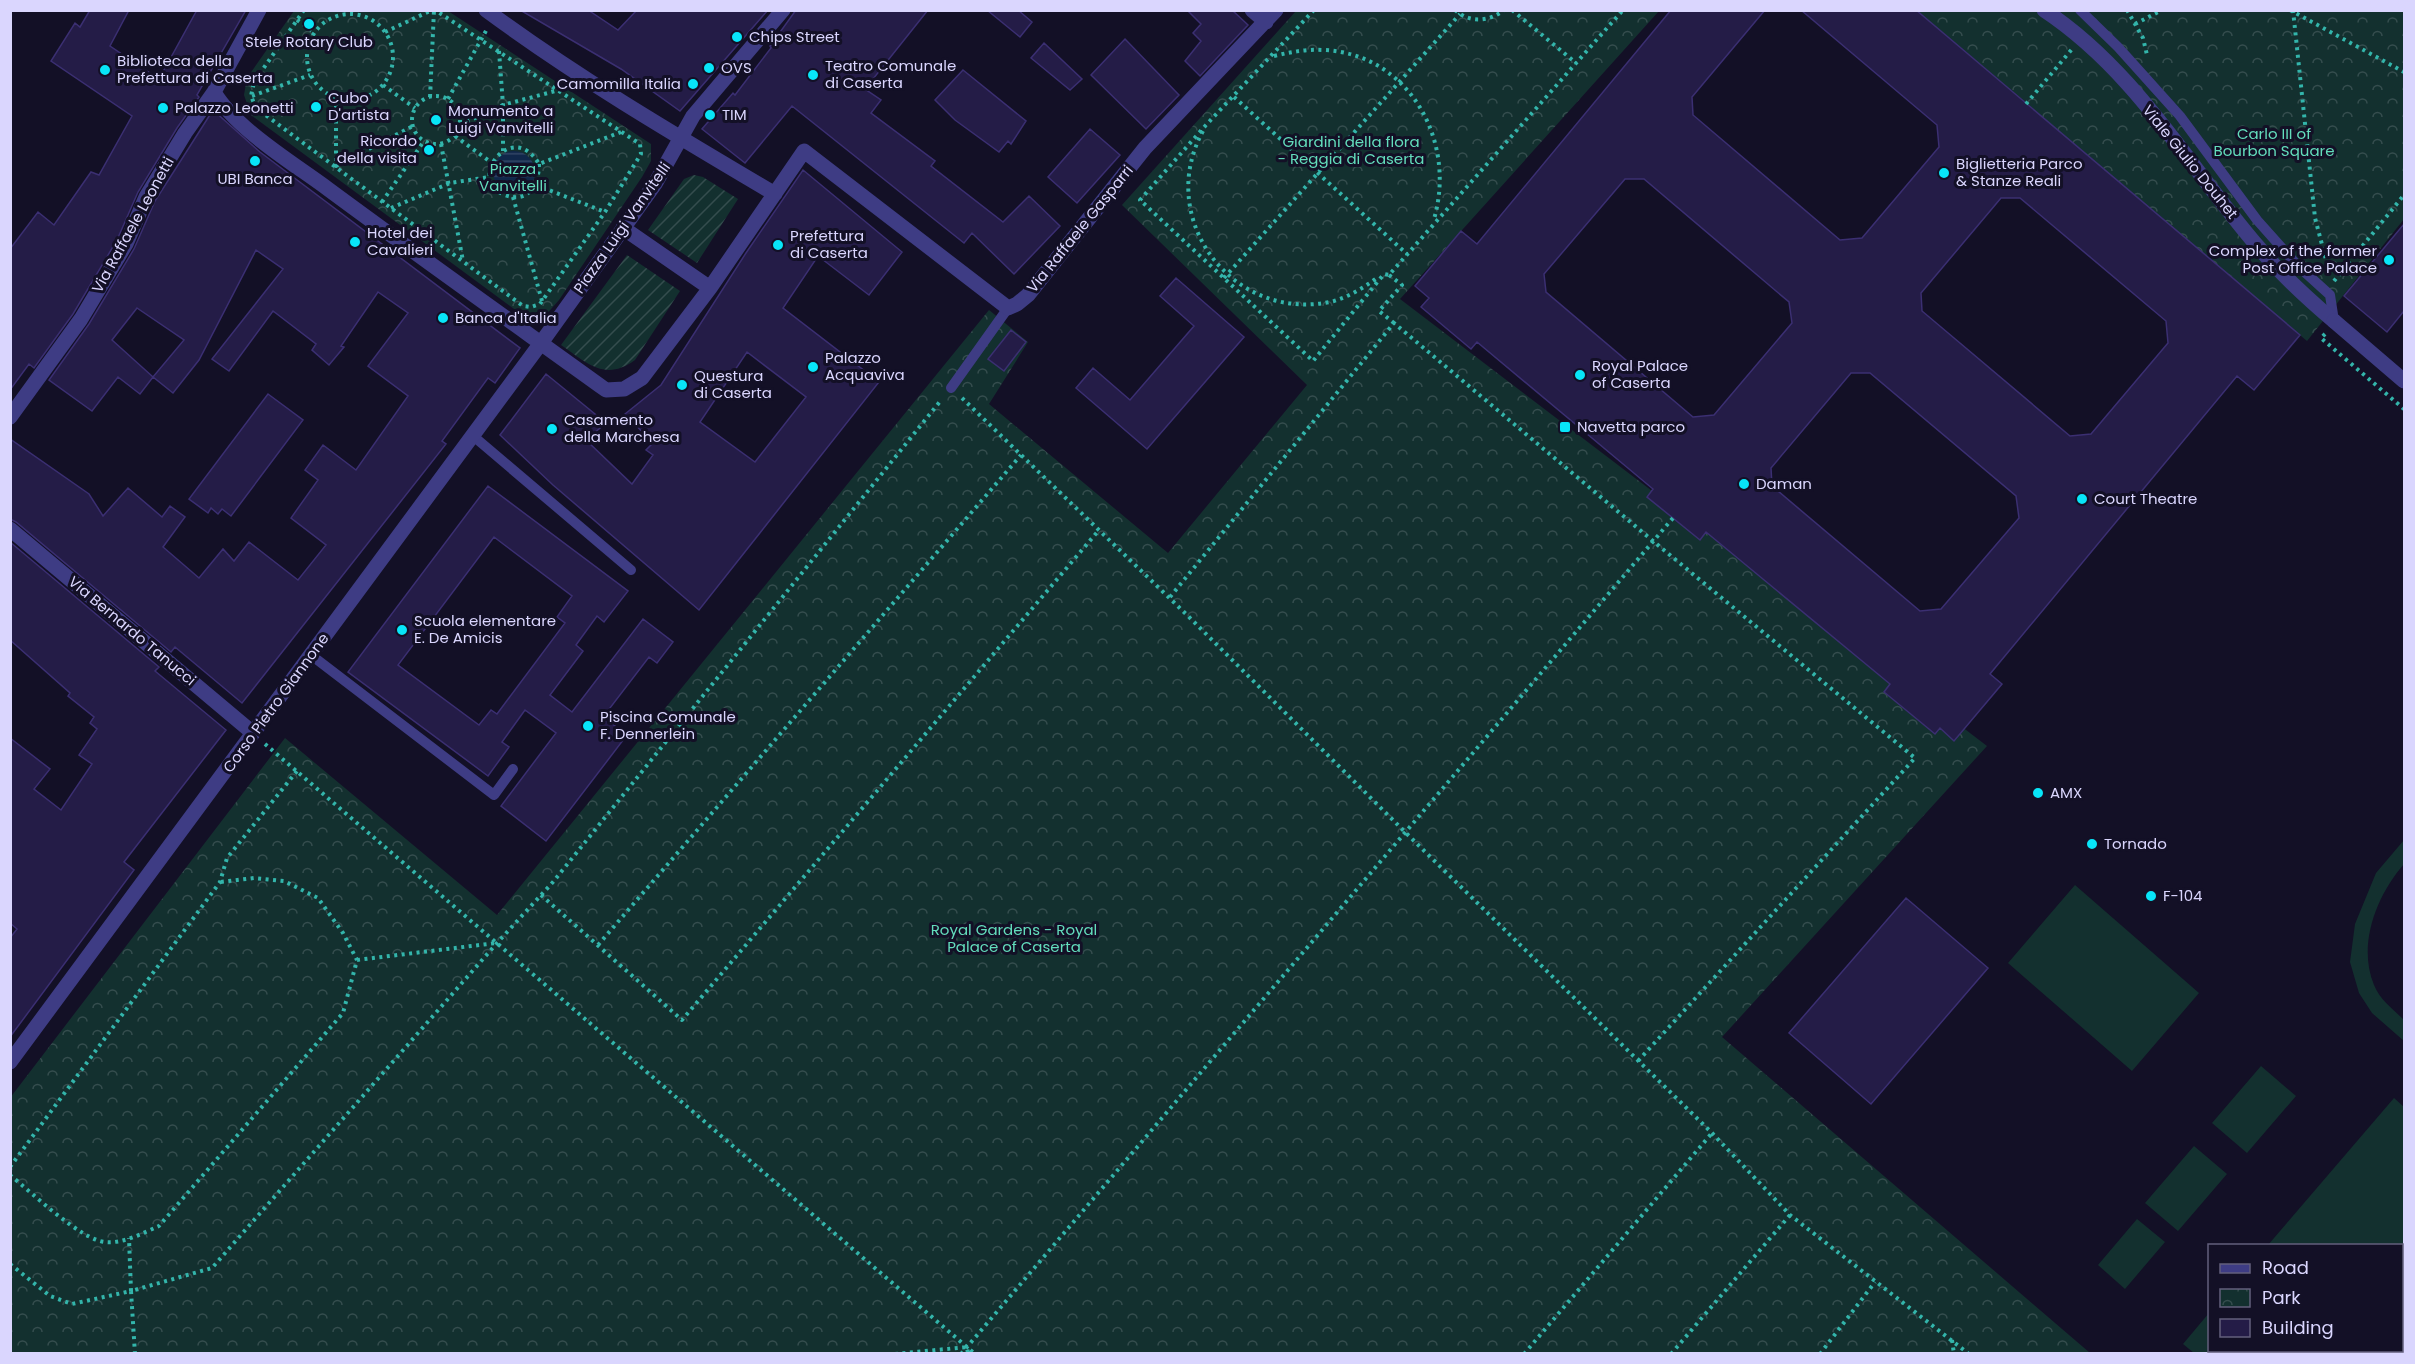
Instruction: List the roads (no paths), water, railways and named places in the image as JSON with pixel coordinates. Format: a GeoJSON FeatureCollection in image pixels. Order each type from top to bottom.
{"type":"FeatureCollection","features":[{"type":"Feature","properties":{"kind":"street"},"geometry":{"type":"LineString","coordinates":[[259,10],[214,92],[222,105],[249,130],[606,390],[624,389],[642,378],[710,288],[804,151],[1008,308]]}},
{"type":"Feature","properties":{"kind":"street"},"geometry":{"type":"LineString","coordinates":[[486,10],[513,31],[681,139],[775,194]]}},
{"type":"Feature","properties":{"kind":"street","name":"Piazza Luigi Vanvitelli"},"geometry":{"type":"LineString","coordinates":[[541,343],[655,184],[693,116],[783,10]]}},
{"type":"Feature","properties":{"kind":"street"},"geometry":{"type":"LineString","coordinates":[[1252,10],[1271,16]]}},
{"type":"Feature","properties":{"kind":"street","name":"Viale Giulio Douhet"},"geometry":{"type":"LineString","coordinates":[[2044,10],[2082,38],[2109,63],[2159,121],[2259,248],[2314,305],[2404,381]]}},
{"type":"Feature","properties":{"kind":"street","name":"Via Raffaele Gasparri"},"geometry":{"type":"LineString","coordinates":[[1008,308],[1028,295],[1145,148],[1271,16]]}},
{"type":"Feature","properties":{"kind":"street","name":"Via Raffaele Leonetti"},"geometry":{"type":"LineString","coordinates":[[10,417],[81,319],[126,244],[146,197],[185,133],[214,92]]}},
{"type":"Feature","properties":{"kind":"street"},"geometry":{"type":"LineString","coordinates":[[624,228],[710,288]]}},
{"type":"Feature","properties":{"kind":"street","name":"Corso Pietro Giannone"},"geometry":{"type":"LineString","coordinates":[[10,1062],[541,343]]}},
{"type":"Feature","properties":{"kind":"street","name":"Via Bernardo Tanucci"},"geometry":{"type":"LineString","coordinates":[[10,529],[253,733]]}},
{"type":"Feature","properties":{"kind":"lane"},"geometry":{"type":"LineString","coordinates":[[2080,10],[2104,31],[2180,116],[2257,220],[2298,266],[2330,295],[2334,321]]}},
{"type":"Feature","properties":{"kind":"lane"},"geometry":{"type":"LineString","coordinates":[[951,388],[1008,308]]}},
{"type":"Feature","properties":{"kind":"lane"},"geometry":{"type":"LineString","coordinates":[[472,435],[631,570]]}},
{"type":"Feature","properties":{"kind":"lane"},"geometry":{"type":"LineString","coordinates":[[310,655],[494,795],[513,769]]}},
{"type":"Feature","properties":{"kind":"water"},"geometry":{"type":"Polygon","coordinates":[[[514,151],[529,157],[535,172],[529,187],[514,193],[499,187],[493,172],[499,157],[514,151]]]}},
{"type":"Feature","properties":{"kind":"place","name":"Stele Rotary Club"},"geometry":{"type":"Point","coordinates":[309,24]}},
{"type":"Feature","properties":{"kind":"place","name":"Chips Street"},"geometry":{"type":"Point","coordinates":[737,37]}},
{"type":"Feature","properties":{"kind":"place","name":"OVS"},"geometry":{"type":"Point","coordinates":[709,68]}},
{"type":"Feature","properties":{"kind":"place","name":"Biblioteca della Prefettura di Caserta"},"geometry":{"type":"Point","coordinates":[105,70]}},
{"type":"Feature","properties":{"kind":"place","name":"Teatro Comunale di Caserta"},"geometry":{"type":"Point","coordinates":[813,75]}},
{"type":"Feature","properties":{"kind":"place","name":"Camomilla Italia"},"geometry":{"type":"Point","coordinates":[693,84]}},
{"type":"Feature","properties":{"kind":"place","name":"Cubo D'artista"},"geometry":{"type":"Point","coordinates":[316,107]}},
{"type":"Feature","properties":{"kind":"place","name":"Palazzo Leonetti"},"geometry":{"type":"Point","coordinates":[163,108]}},
{"type":"Feature","properties":{"kind":"place","name":"TIM"},"geometry":{"type":"Point","coordinates":[710,115]}},
{"type":"Feature","properties":{"kind":"place","name":"Monumento a Luigi Vanvitelli"},"geometry":{"type":"Point","coordinates":[436,120]}},
{"type":"Feature","properties":{"kind":"place","name":"Ricordo della visita"},"geometry":{"type":"Point","coordinates":[429,150]}},
{"type":"Feature","properties":{"kind":"place","name":"UBI Banca"},"geometry":{"type":"Point","coordinates":[255,161]}},
{"type":"Feature","properties":{"kind":"place","name":"Biglietteria Parco & Stanze Reali"},"geometry":{"type":"Point","coordinates":[1944,173]}},
{"type":"Feature","properties":{"kind":"place","name":"Hotel dei Cavalieri"},"geometry":{"type":"Point","coordinates":[355,242]}},
{"type":"Feature","properties":{"kind":"place","name":"Prefettura di Caserta"},"geometry":{"type":"Point","coordinates":[778,245]}},
{"type":"Feature","properties":{"kind":"place","name":"Complex of the former Post Office Palace"},"geometry":{"type":"Point","coordinates":[2389,260]}},
{"type":"Feature","properties":{"kind":"place","name":"Banca d'Italia"},"geometry":{"type":"Point","coordinates":[443,318]}},
{"type":"Feature","properties":{"kind":"place","name":"Palazzo Acquaviva"},"geometry":{"type":"Point","coordinates":[813,367]}},
{"type":"Feature","properties":{"kind":"place","name":"Royal Palace of Caserta"},"geometry":{"type":"Point","coordinates":[1580,375]}},
{"type":"Feature","properties":{"kind":"place","name":"Questura di Caserta"},"geometry":{"type":"Point","coordinates":[682,385]}},
{"type":"Feature","properties":{"kind":"place","name":"Navetta parco"},"geometry":{"type":"Point","coordinates":[1565,427]}},
{"type":"Feature","properties":{"kind":"place","name":"Casamento della Marchesa"},"geometry":{"type":"Point","coordinates":[552,429]}},
{"type":"Feature","properties":{"kind":"place","name":"Daman"},"geometry":{"type":"Point","coordinates":[1744,484]}},
{"type":"Feature","properties":{"kind":"place","name":"Court Theatre"},"geometry":{"type":"Point","coordinates":[2082,499]}},
{"type":"Feature","properties":{"kind":"place","name":"Scuola elementare E. De Amicis"},"geometry":{"type":"Point","coordinates":[402,630]}},
{"type":"Feature","properties":{"kind":"place","name":"Piscina Comunale F. Dennerlein"},"geometry":{"type":"Point","coordinates":[588,726]}},
{"type":"Feature","properties":{"kind":"place","name":"AMX"},"geometry":{"type":"Point","coordinates":[2038,793]}},
{"type":"Feature","properties":{"kind":"place","name":"Tornado"},"geometry":{"type":"Point","coordinates":[2092,844]}},
{"type":"Feature","properties":{"kind":"place","name":"F-104"},"geometry":{"type":"Point","coordinates":[2151,896]}},
{"type":"Feature","properties":{"kind":"park label","name":"Carlo III of Bourbon Square"},"geometry":{"type":"Point","coordinates":[2274,142]}},
{"type":"Feature","properties":{"kind":"park label","name":"Giardini della flora - Reggia di Caserta"},"geometry":{"type":"Point","coordinates":[1351,150]}},
{"type":"Feature","properties":{"kind":"park label","name":"Piazza Vanvitelli"},"geometry":{"type":"Point","coordinates":[513,178]}},
{"type":"Feature","properties":{"kind":"park label","name":"Royal Gardens - Royal Palace of Caserta"},"geometry":{"type":"Point","coordinates":[1014,938]}}]}
